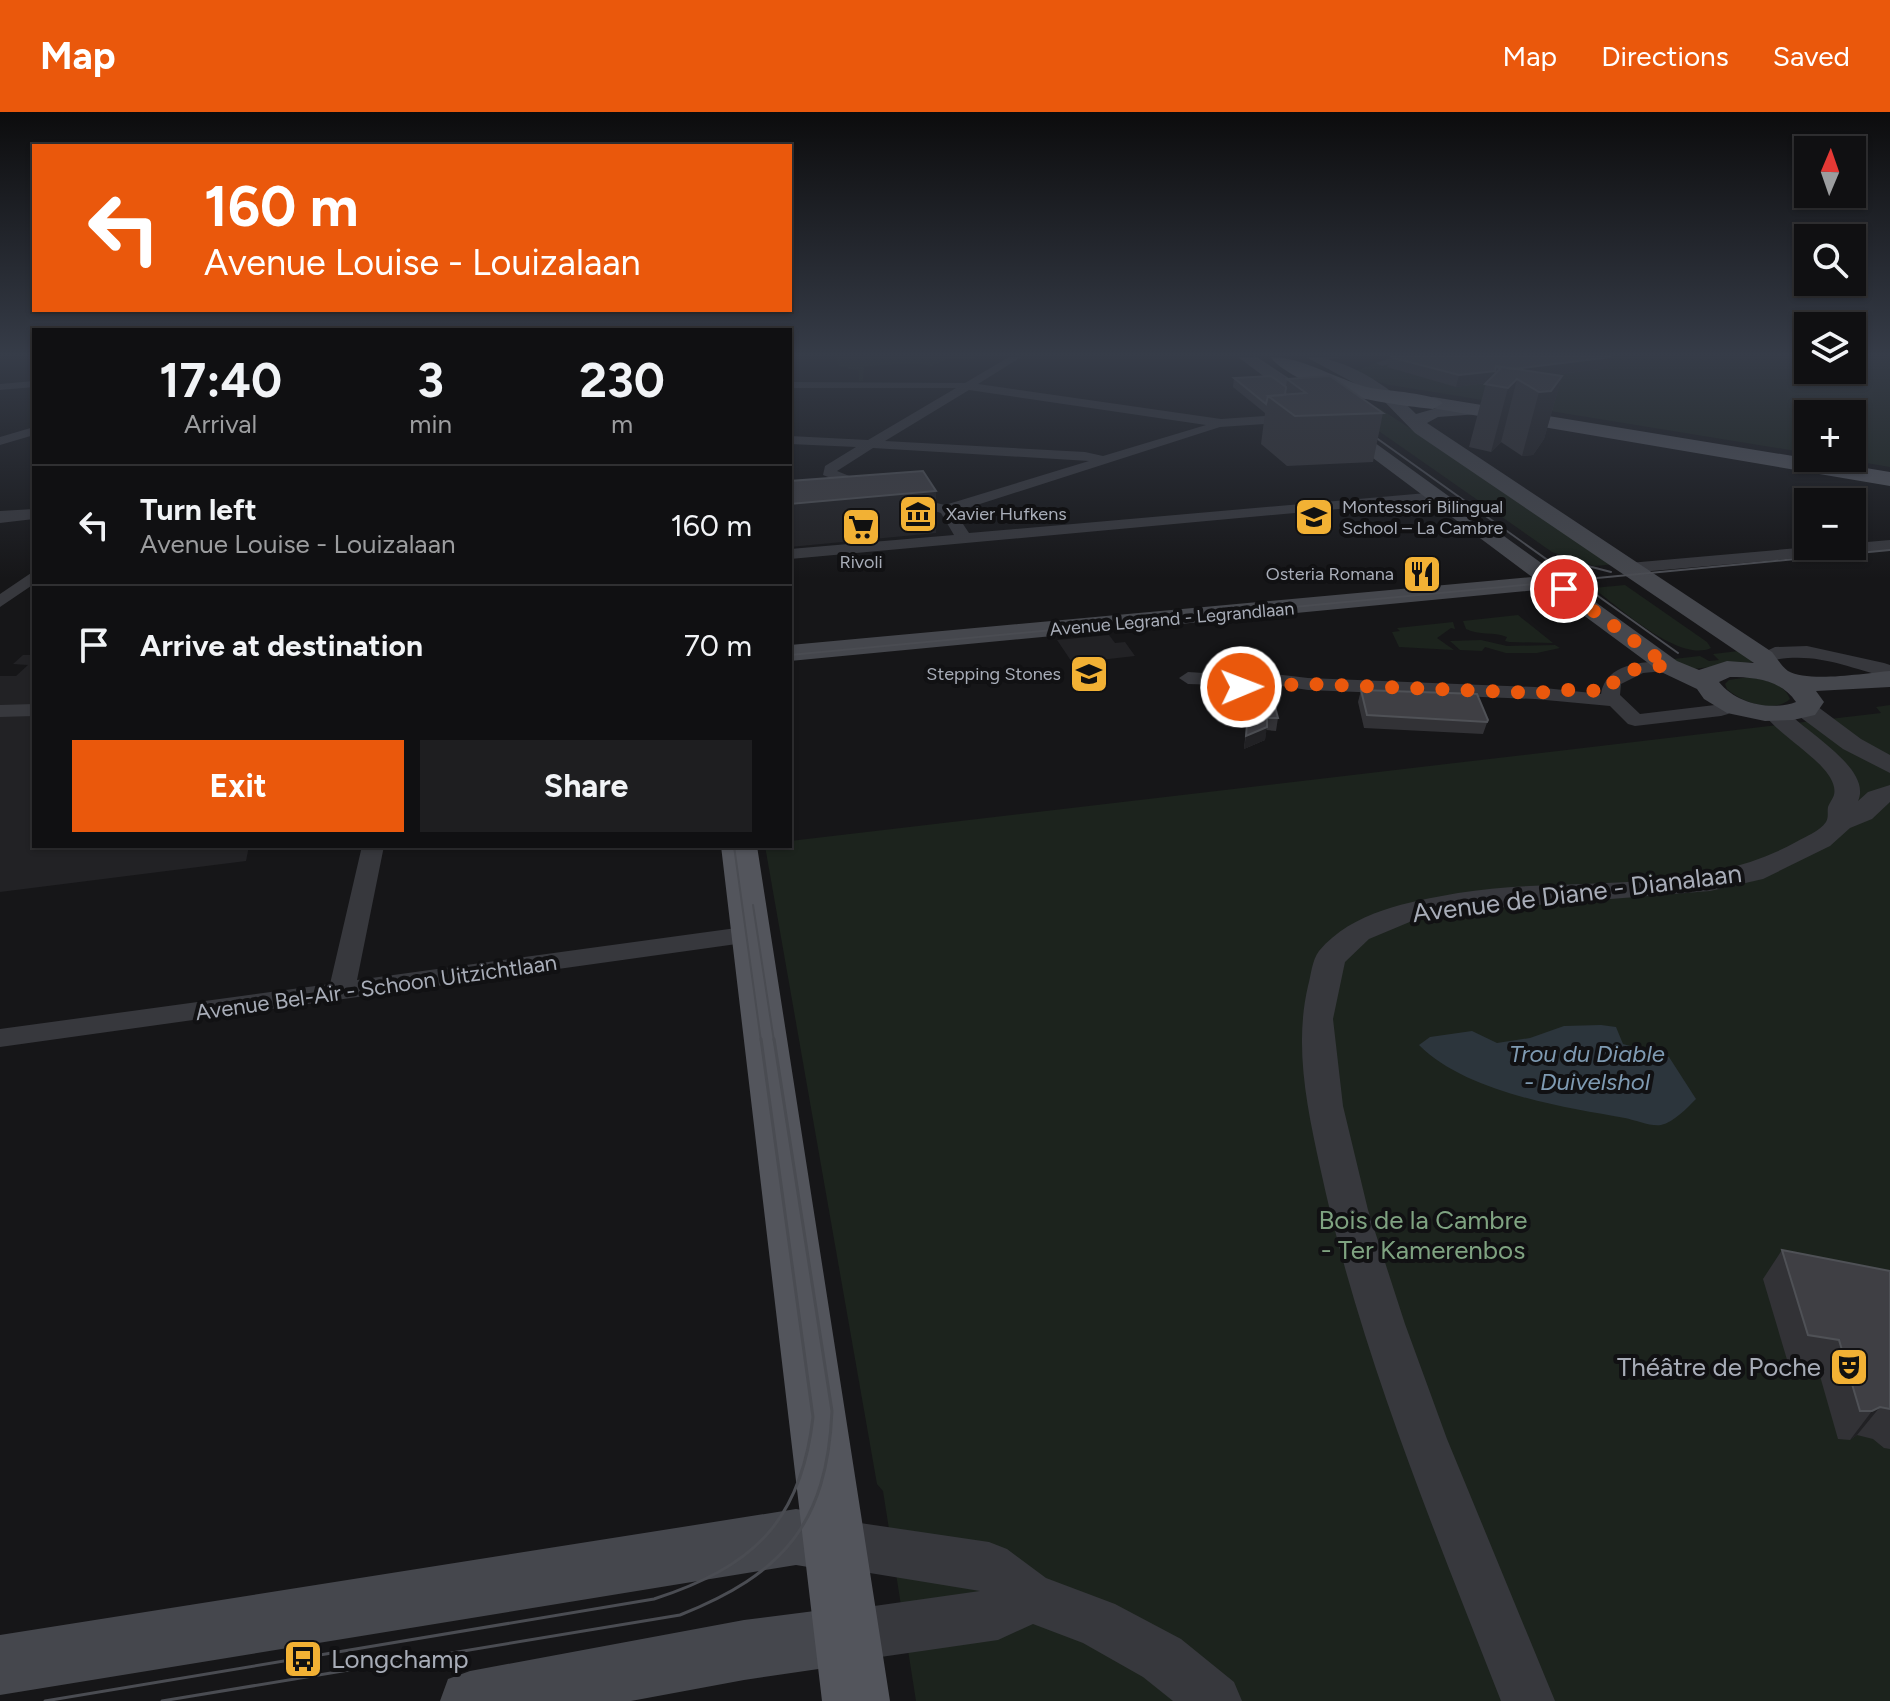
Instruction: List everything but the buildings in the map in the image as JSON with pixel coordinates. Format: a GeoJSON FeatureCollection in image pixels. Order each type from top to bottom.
{"type":"FeatureCollection","features":[{"type":"Feature","properties":{"kind":"main road"},"geometry":{"type":"LineString","coordinates":[[1349,431],[1668,666],[1706,683],[1717,696],[1729,703],[1776,714],[1789,685]]}},
{"type":"Feature","properties":{"kind":"main road"},"geometry":{"type":"LineString","coordinates":[[1424,431],[1637,573],[1789,685],[1890,679]]}},
{"type":"Feature","properties":{"kind":"main road"},"geometry":{"type":"LineString","coordinates":[[1601,431],[1890,479]]}},
{"type":"Feature","properties":{"kind":"main road","name":"Avenue Legrand - Legrandlaan"},"geometry":{"type":"LineString","coordinates":[[792,653],[1553,582]]}},
{"type":"Feature","properties":{"kind":"main road"},"geometry":{"type":"LineString","coordinates":[[1706,683],[1707,676],[1727,669],[1789,685],[1890,691]]}},
{"type":"Feature","properties":{"kind":"main road"},"geometry":{"type":"LineString","coordinates":[[739,848],[820,1444],[807,1542],[846,1636],[856,1701]]}},
{"type":"Feature","properties":{"kind":"main road"},"geometry":{"type":"LineString","coordinates":[[0,1665],[807,1542]]}},
{"type":"Feature","properties":{"kind":"main road"},"geometry":{"type":"LineString","coordinates":[[470,1701],[744,1650],[846,1636]]}},
{"type":"Feature","properties":{"kind":"street"},"geometry":{"type":"LineString","coordinates":[[893,431],[829,472],[834,477],[888,498],[946,510],[1195,431]]}},
{"type":"Feature","properties":{"kind":"street"},"geometry":{"type":"LineString","coordinates":[[0,441],[32,432]]}},
{"type":"Feature","properties":{"kind":"street"},"geometry":{"type":"LineString","coordinates":[[792,440],[1085,456],[1101,460]]}},
{"type":"Feature","properties":{"kind":"street"},"geometry":{"type":"LineString","coordinates":[[792,554],[1438,496]]}},
{"type":"Feature","properties":{"kind":"street"},"geometry":{"type":"LineString","coordinates":[[946,510],[964,538]]}},
{"type":"Feature","properties":{"kind":"street"},"geometry":{"type":"LineString","coordinates":[[0,517],[32,514]]}},
{"type":"Feature","properties":{"kind":"street"},"geometry":{"type":"LineString","coordinates":[[1637,573],[1890,545]]}},
{"type":"Feature","properties":{"kind":"street"},"geometry":{"type":"LineString","coordinates":[[1637,573],[1890,553]]}},
{"type":"Feature","properties":{"kind":"street"},"geometry":{"type":"LineString","coordinates":[[0,602],[32,578]]}},
{"type":"Feature","properties":{"kind":"street"},"geometry":{"type":"LineString","coordinates":[[1890,672],[1866,663],[1813,652],[1776,652],[1789,685],[1852,744],[1890,765]]}},
{"type":"Feature","properties":{"kind":"street"},"geometry":{"type":"LineString","coordinates":[[1611,696],[1612,682],[1625,673],[1668,666]]}},
{"type":"Feature","properties":{"kind":"street"},"geometry":{"type":"LineString","coordinates":[[1188,678],[1227,680],[1236,687],[1250,682],[1611,696],[1635,720],[1721,710],[1729,703]]}},
{"type":"Feature","properties":{"kind":"street"},"geometry":{"type":"LineString","coordinates":[[0,711],[32,710]]}},
{"type":"Feature","properties":{"kind":"street"},"geometry":{"type":"LineString","coordinates":[[1776,714],[1783,725],[1822,754],[1839,772],[1848,793],[1840,822]]}},
{"type":"Feature","properties":{"kind":"street","name":"Avenue de Diane - Dianalaan"},"geometry":{"type":"LineString","coordinates":[[1528,1701],[1398,1371],[1341,1180],[1318,1072],[1314,1024],[1320,985],[1330,959],[1347,938],[1374,921],[1424,907],[1660,887],[1739,876],[1788,858],[1821,839],[1840,822],[1862,813],[1877,798],[1890,793]]}},
{"type":"Feature","properties":{"kind":"street"},"geometry":{"type":"LineString","coordinates":[[341,992],[373,848]]}},
{"type":"Feature","properties":{"kind":"street","name":"Avenue Bel-Air - Schoon Uitzichtlaan"},"geometry":{"type":"LineString","coordinates":[[0,1038],[751,934]]}},
{"type":"Feature","properties":{"kind":"street"},"geometry":{"type":"LineString","coordinates":[[807,1542],[989,1567],[1031,1598],[1097,1622],[1162,1658],[1215,1701]]}},
{"type":"Feature","properties":{"kind":"street"},"geometry":{"type":"LineString","coordinates":[[846,1636],[998,1614],[1031,1598]]}},
{"type":"Feature","properties":{"kind":"shaded area","name":"Stepping Stones"},"geometry":{"type":"Polygon","coordinates":[[[1109,635],[1115,643],[1125,642],[1135,656],[1091,661],[1108,687],[1090,689],[1057,640],[1109,635]]]}},
{"type":"Feature","properties":{"kind":"shaded area"},"geometry":{"type":"Polygon","coordinates":[[[23,655],[32,655],[32,848],[249,848],[246,861],[0,892],[0,676],[16,676],[28,665],[13,664],[23,655]]]}},
{"type":"Feature","properties":{"kind":"green space"},"geometry":{"type":"Polygon","coordinates":[[[1379,431],[1414,431],[1617,564],[1594,566],[1552,552],[1379,431]]]}},
{"type":"Feature","properties":{"kind":"green space"},"geometry":{"type":"Polygon","coordinates":[[[1674,431],[1794,431],[1794,451],[1674,431]]]}},
{"type":"Feature","properties":{"kind":"green space"},"geometry":{"type":"Polygon","coordinates":[[[1866,431],[1890,431],[1890,467],[1866,463],[1866,431]]]}},
{"type":"Feature","properties":{"kind":"green space"},"geometry":{"type":"Polygon","coordinates":[[[1625,585],[1707,642],[1711,648],[1698,651],[1666,641],[1593,588],[1625,585]]]}},
{"type":"Feature","properties":{"kind":"green space"},"geometry":{"type":"Polygon","coordinates":[[[1518,615],[1553,643],[1509,642],[1502,635],[1466,629],[1463,621],[1518,615]]]}},
{"type":"Feature","properties":{"kind":"green space"},"geometry":{"type":"Polygon","coordinates":[[[1453,622],[1455,629],[1451,628],[1437,638],[1454,650],[1399,647],[1392,632],[1400,631],[1397,628],[1453,622]]]}},
{"type":"Feature","properties":{"kind":"green space"},"geometry":{"type":"Polygon","coordinates":[[[1481,640],[1507,646],[1555,645],[1560,648],[1537,653],[1506,653],[1485,647],[1482,651],[1460,650],[1450,641],[1481,640]]]}},
{"type":"Feature","properties":{"kind":"green space"},"geometry":{"type":"Polygon","coordinates":[[[1747,650],[1753,662],[1693,669],[1665,660],[1700,656],[1709,661],[1719,660],[1713,654],[1747,650]]]}},
{"type":"Feature","properties":{"kind":"green space"},"geometry":{"type":"Polygon","coordinates":[[[1749,677],[1778,686],[1790,699],[1767,706],[1740,698],[1727,689],[1725,684],[1729,680],[1749,677]]]}},
{"type":"Feature","properties":{"kind":"green space","name":"Bois de la Cambre - Ter Kamerenbos"},"geometry":{"type":"Polygon","coordinates":[[[1890,705],[1890,1701],[916,1701],[883,1491],[877,1484],[765,848],[792,848],[792,841],[1881,713],[1876,707],[1890,705]]]}},
{"type":"Feature","properties":{"kind":"water","name":"Trou du Diable - Duivelshol"},"geometry":{"type":"Polygon","coordinates":[[[1564,1026],[1616,1027],[1623,1044],[1669,1057],[1696,1099],[1671,1121],[1661,1125],[1648,1124],[1572,1109],[1488,1086],[1462,1075],[1419,1045],[1430,1037],[1472,1031],[1497,1043],[1530,1038],[1564,1026]]]}},
{"type":"Feature","properties":{"kind":"tram line"},"geometry":{"type":"LineString","coordinates":[[1367,431],[1576,580]]}},
{"type":"Feature","properties":{"kind":"tram line"},"geometry":{"type":"LineString","coordinates":[[1576,580],[1890,550]]}},
{"type":"Feature","properties":{"kind":"tram line"},"geometry":{"type":"LineString","coordinates":[[1553,557],[1611,572]]}},
{"type":"Feature","properties":{"kind":"tram line"},"geometry":{"type":"LineString","coordinates":[[792,655],[1576,580]]}},
{"type":"Feature","properties":{"kind":"tram line"},"geometry":{"type":"LineString","coordinates":[[1576,580],[1678,653]]}},
{"type":"Feature","properties":{"kind":"tram line"},"geometry":{"type":"LineString","coordinates":[[734,848],[761,1041]]}},
{"type":"Feature","properties":{"kind":"tram line"},"geometry":{"type":"LineString","coordinates":[[753,905],[774,1041]]}},
{"type":"Feature","properties":{"kind":"tram line"},"geometry":{"type":"LineString","coordinates":[[45,1701],[654,1599],[718,1572],[766,1536],[797,1486],[807,1454],[813,1417],[761,1039]]}},
{"type":"Feature","properties":{"kind":"tram line"},"geometry":{"type":"LineString","coordinates":[[162,1701],[680,1615],[746,1582],[772,1562],[793,1540],[809,1514],[821,1485],[832,1411],[774,1039]]}},
{"type":"Feature","properties":{"kind":"place","name":"Xavier Hufkens"},"geometry":{"type":"Point","coordinates":[918,514]}},
{"type":"Feature","properties":{"kind":"place","name":"Montessori Bilingual School – La Cambre"},"geometry":{"type":"Point","coordinates":[1314,517]}},
{"type":"Feature","properties":{"kind":"place","name":"Rivoli"},"geometry":{"type":"Point","coordinates":[861,527]}},
{"type":"Feature","properties":{"kind":"place","name":"Osteria Romana"},"geometry":{"type":"Point","coordinates":[1422,574]}},
{"type":"Feature","properties":{"kind":"place","name":"Stepping Stones"},"geometry":{"type":"Point","coordinates":[1089,674]}},
{"type":"Feature","properties":{"kind":"place","name":"Théâtre de Poche"},"geometry":{"type":"Point","coordinates":[1849,1367]}},
{"type":"Feature","properties":{"kind":"place","name":"Longchamp"},"geometry":{"type":"Point","coordinates":[303,1659]}},
{"type":"Feature","properties":{"kind":"route"},"geometry":{"type":"LineString","coordinates":[[1241,687],[1308,684],[1535,693],[1609,691],[1612,682],[1625,673],[1668,666],[1564,589]]}}]}
